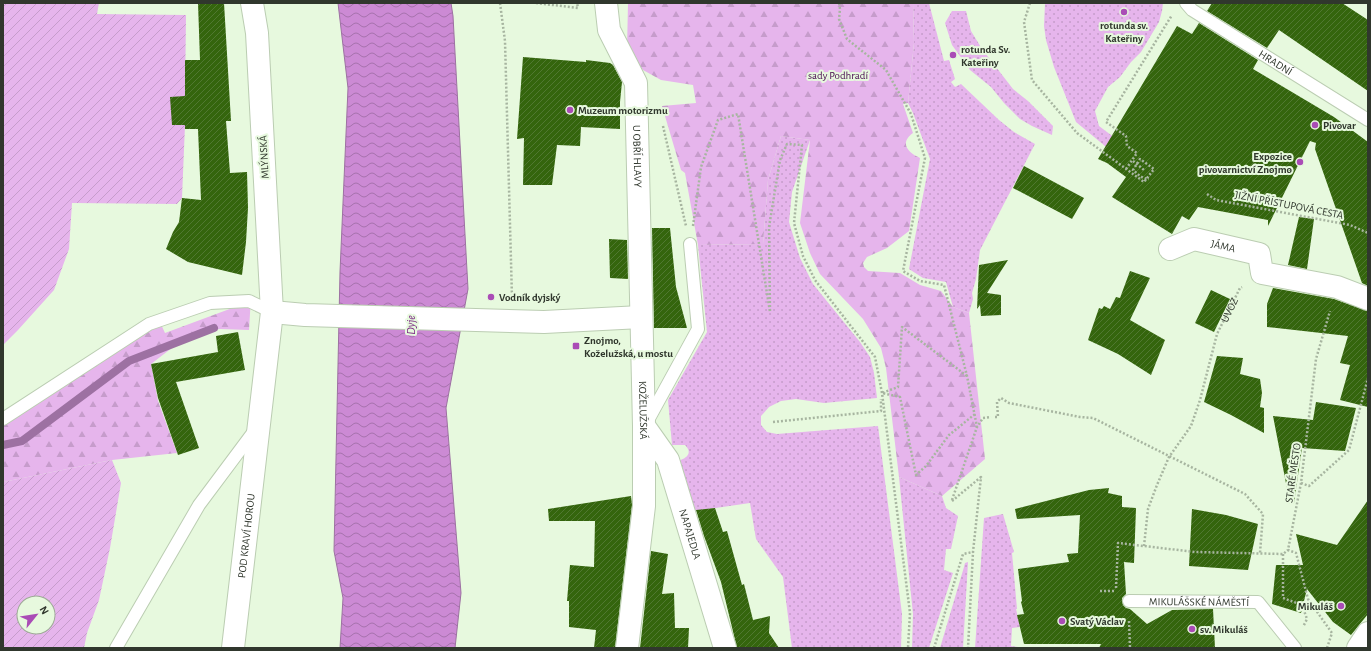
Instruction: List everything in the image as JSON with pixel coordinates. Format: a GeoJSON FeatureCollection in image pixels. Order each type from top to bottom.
{"type":"FeatureCollection","features":[{"type":"Feature","properties":{"kind":"street","name":"MLÝNSKÁ"},"geometry":{"type":"LineString","coordinates":[[252,3],[257,33],[272,312],[260,424]]}},
{"type":"Feature","properties":{"kind":"street","name":"U OBŘÍ HLAVY"},"geometry":{"type":"LineString","coordinates":[[606,3],[609,30],[636,83],[641,317]]}},
{"type":"Feature","properties":{"kind":"street","name":"JÁMA"},"geometry":{"type":"LineString","coordinates":[[1170,249],[1194,239],[1259,254],[1262,273]]}},
{"type":"Feature","properties":{"kind":"street"},"geometry":{"type":"LineString","coordinates":[[1262,273],[1336,287],[1368,299]]}},
{"type":"Feature","properties":{"kind":"street"},"geometry":{"type":"LineString","coordinates":[[272,312],[305,315],[544,322],[641,317]]}},
{"type":"Feature","properties":{"kind":"street","name":"KOŽELUŽSKÁ"},"geometry":{"type":"LineString","coordinates":[[627,648],[644,506],[644,426],[641,317]]}},
{"type":"Feature","properties":{"kind":"street","name":"POD KRAVÍ HOROU"},"geometry":{"type":"LineString","coordinates":[[233,648],[260,424]]}},
{"type":"Feature","properties":{"kind":"street","name":"NAPAJEDLA"},"geometry":{"type":"LineString","coordinates":[[644,426],[668,460],[725,648]]}},
{"type":"Feature","properties":{"kind":"street"},"geometry":{"type":"LineString","coordinates":[[1358,648],[1368,633]]}},
{"type":"Feature","properties":{"kind":"lane","name":"HRADNÍ"},"geometry":{"type":"LineString","coordinates":[[1181,6],[1192,10],[1368,120]]}},
{"type":"Feature","properties":{"kind":"lane"},"geometry":{"type":"LineString","coordinates":[[644,426],[698,329],[690,244]]}},
{"type":"Feature","properties":{"kind":"lane"},"geometry":{"type":"LineString","coordinates":[[3,419],[149,324],[210,303],[249,301],[272,312]]}},
{"type":"Feature","properties":{"kind":"lane"},"geometry":{"type":"LineString","coordinates":[[116,648],[199,505],[260,424]]}},
{"type":"Feature","properties":{"kind":"lane","name":"MIKULÁŠSKÉ NÁMĚSTÍ"},"geometry":{"type":"LineString","coordinates":[[1129,601],[1258,602],[1295,648]]}},
{"type":"Feature","properties":{"kind":"path"},"geometry":{"type":"LineString","coordinates":[[500,3],[505,41],[504,320]]}},
{"type":"Feature","properties":{"kind":"path"},"geometry":{"type":"LineString","coordinates":[[536,3],[578,8],[578,3]]}},
{"type":"Feature","properties":{"kind":"path"},"geometry":{"type":"LineString","coordinates":[[839,3],[839,20],[847,39],[886,70],[910,114],[925,158],[903,271],[920,281],[944,285],[967,376],[977,427]]}},
{"type":"Feature","properties":{"kind":"path"},"geometry":{"type":"LineString","coordinates":[[1030,3],[1024,22],[1032,80],[1077,133],[1144,182],[1147,179],[1150,175],[1154,169],[1140,159],[1133,170],[1143,178],[1145,179],[1149,179]]}},
{"type":"Feature","properties":{"kind":"path"},"geometry":{"type":"LineString","coordinates":[[1126,169],[1137,153],[1127,146],[1126,136],[1106,122],[1181,6]]}},
{"type":"Feature","properties":{"kind":"path"},"geometry":{"type":"LineString","coordinates":[[690,244],[701,167],[718,120],[738,114],[770,312],[769,227],[780,160],[787,144],[802,145],[794,223],[803,256],[815,280],[875,357],[882,393],[910,613],[908,648]]}},
{"type":"Feature","properties":{"kind":"path"},"geometry":{"type":"LineString","coordinates":[[663,126],[690,244]]}},
{"type":"Feature","properties":{"kind":"path"},"geometry":{"type":"LineString","coordinates":[[1132,161],[1144,170]]}},
{"type":"Feature","properties":{"kind":"path","name":"JIŽNÍ PŘÍSTUPOVÁ CESTA"},"geometry":{"type":"LineString","coordinates":[[1207,194],[1216,200],[1350,225],[1368,233]]}},
{"type":"Feature","properties":{"kind":"path","name":"ÚVOZ"},"geometry":{"type":"LineString","coordinates":[[1144,546],[1148,509],[1170,457],[1191,426],[1200,400],[1218,334],[1240,288],[1262,273]]}},
{"type":"Feature","properties":{"kind":"path","name":"STARÉ MĚSTO"},"geometry":{"type":"LineString","coordinates":[[1288,550],[1301,483],[1316,359],[1336,287]]}},
{"type":"Feature","properties":{"kind":"path"},"geometry":{"type":"LineString","coordinates":[[882,393],[898,387],[902,327],[967,376]]}},
{"type":"Feature","properties":{"kind":"path"},"geometry":{"type":"LineString","coordinates":[[1301,483],[1309,486],[1349,450],[1368,378]]}},
{"type":"Feature","properties":{"kind":"path"},"geometry":{"type":"LineString","coordinates":[[882,393],[900,397],[916,475],[926,466],[949,434],[975,414]]}},
{"type":"Feature","properties":{"kind":"path"},"geometry":{"type":"LineString","coordinates":[[773,422],[881,411],[882,393]]}},
{"type":"Feature","properties":{"kind":"path"},"geometry":{"type":"LineString","coordinates":[[996,417],[998,417],[996,402],[1001,398],[1009,403],[1092,418],[1245,494],[1263,514],[1260,553]]}},
{"type":"Feature","properties":{"kind":"path"},"geometry":{"type":"LineString","coordinates":[[968,648],[974,552],[981,477],[952,501],[977,427],[983,418],[991,417]]}},
{"type":"Feature","properties":{"kind":"path"},"geometry":{"type":"LineString","coordinates":[[1100,591],[1116,590],[1118,543],[1195,552],[1283,554],[1288,550],[1296,553],[1308,599],[1332,633],[1327,648]]}},
{"type":"Feature","properties":{"kind":"path"},"geometry":{"type":"LineString","coordinates":[[934,648],[963,554],[974,552]]}},
{"type":"Feature","properties":{"kind":"path"},"geometry":{"type":"LineString","coordinates":[[1283,554],[1283,598],[1302,605],[1307,619],[1301,631]]}},
{"type":"Feature","properties":{"kind":"path"},"geometry":{"type":"LineString","coordinates":[[1129,601],[1130,648]]}},
{"type":"Feature","properties":{"kind":"green space"},"geometry":{"type":"Polygon","coordinates":[[[3,3],[99,3],[97,14],[186,15],[185,97],[171,98],[173,125],[185,125],[182,198],[177,204],[72,203],[69,249],[54,290],[3,345],[3,3]]]}},
{"type":"Feature","properties":{"kind":"green space","name":"sady Podhradí"},"geometry":{"type":"Polygon","coordinates":[[[628,3],[913,3],[914,43],[908,103],[903,104],[913,133],[906,140],[906,144],[909,151],[920,158],[909,231],[887,248],[867,257],[863,263],[864,267],[868,271],[900,273],[920,285],[941,291],[953,307],[969,313],[985,459],[942,496],[899,477],[886,368],[881,348],[863,319],[820,274],[810,253],[800,223],[810,140],[781,136],[768,180],[763,244],[698,245],[685,173],[681,170],[662,106],[696,103],[693,85],[661,80],[643,70],[627,50],[628,3]]]}},
{"type":"Feature","properties":{"kind":"green space"},"geometry":{"type":"Polygon","coordinates":[[[913,3],[929,3],[944,61],[949,60],[955,79],[951,82],[955,87],[961,84],[999,120],[1014,132],[1035,144],[980,250],[976,279],[972,293],[973,299],[969,313],[953,307],[946,282],[923,278],[909,269],[930,159],[908,103],[914,43],[913,3]]]}},
{"type":"Feature","properties":{"kind":"green space"},"geometry":{"type":"Polygon","coordinates":[[[1045,3],[1163,3],[1159,22],[1141,52],[1131,62],[1120,77],[1108,87],[1095,111],[1099,126],[1123,144],[1111,151],[1076,122],[1054,67],[1046,40],[1044,26],[1045,3]]]}},
{"type":"Feature","properties":{"kind":"green space"},"geometry":{"type":"Polygon","coordinates":[[[952,11],[966,11],[971,31],[982,49],[1013,89],[1028,101],[1053,126],[1052,135],[1020,119],[991,87],[970,70],[952,45],[945,23],[952,11]]]}},
{"type":"Feature","properties":{"kind":"green space"},"geometry":{"type":"Polygon","coordinates":[[[781,136],[810,140],[792,192],[789,222],[800,258],[813,284],[860,342],[870,357],[874,373],[877,398],[824,403],[796,399],[781,401],[769,407],[761,416],[761,425],[767,432],[777,434],[878,426],[902,614],[901,648],[792,648],[783,577],[756,539],[750,503],[695,511],[678,461],[688,455],[689,450],[685,445],[672,445],[668,400],[707,332],[698,245],[763,244],[768,180],[781,136]]]}},
{"type":"Feature","properties":{"kind":"green space"},"geometry":{"type":"Polygon","coordinates":[[[251,297],[249,330],[220,329],[190,334],[151,364],[158,401],[177,453],[112,460],[3,482],[3,426],[159,320],[165,333],[235,307],[251,297]]]}},
{"type":"Feature","properties":{"kind":"green space"},"geometry":{"type":"Polygon","coordinates":[[[112,460],[121,483],[110,548],[99,600],[87,633],[84,648],[3,648],[3,482],[112,460]]]}},
{"type":"Feature","properties":{"kind":"green space"},"geometry":{"type":"Polygon","coordinates":[[[899,477],[942,496],[946,508],[958,516],[951,549],[946,549],[944,570],[953,573],[929,648],[912,648],[913,614],[899,477]]]}},
{"type":"Feature","properties":{"kind":"green space"},"geometry":{"type":"Polygon","coordinates":[[[1003,514],[1014,552],[1012,553],[1016,609],[1020,627],[1012,628],[1011,646],[1018,648],[975,648],[984,518],[1003,514]]]}},
{"type":"Feature","properties":{"kind":"green space"},"geometry":{"type":"Polygon","coordinates":[[[968,562],[963,648],[940,648],[965,563],[968,562]]]}},
{"type":"Feature","properties":{"kind":"water","name":"Dyje"},"geometry":{"type":"Polygon","coordinates":[[[338,3],[451,3],[453,16],[468,289],[446,408],[461,593],[455,648],[340,648],[343,598],[334,551],[340,272],[348,88],[338,3]]]}},
{"type":"Feature","properties":{"kind":"building"},"geometry":{"type":"Polygon","coordinates":[[[198,3],[224,3],[231,121],[226,121],[230,173],[247,172],[248,208],[242,275],[188,262],[166,249],[179,222],[182,198],[201,200],[198,129],[185,129],[185,125],[172,125],[170,97],[185,96],[185,60],[200,60],[198,3]]]}},
{"type":"Feature","properties":{"kind":"building"},"geometry":{"type":"Polygon","coordinates":[[[1212,3],[1342,3],[1368,20],[1368,91],[1279,30],[1267,48],[1207,11],[1212,3]]]}},
{"type":"Feature","properties":{"kind":"building"},"geometry":{"type":"Polygon","coordinates":[[[1199,23],[1258,60],[1253,69],[1334,117],[1368,142],[1368,286],[1362,283],[1315,149],[1316,143],[1310,141],[1268,226],[1268,220],[1198,207],[1189,220],[1182,216],[1172,234],[1112,197],[1126,177],[1107,163],[1098,159],[1177,26],[1192,34],[1199,23]]]}},
{"type":"Feature","properties":{"kind":"building","name":"Muzeum motorizmu"},"geometry":{"type":"Polygon","coordinates":[[[523,57],[586,62],[586,60],[610,63],[613,65],[622,82],[620,129],[581,127],[580,146],[557,145],[552,185],[523,185],[524,138],[517,139],[523,57]]]}},
{"type":"Feature","properties":{"kind":"building"},"geometry":{"type":"Polygon","coordinates":[[[1024,166],[1084,198],[1072,219],[1013,188],[1024,166]]]}},
{"type":"Feature","properties":{"kind":"building"},"geometry":{"type":"Polygon","coordinates":[[[1299,217],[1314,219],[1307,269],[1288,265],[1299,217]]]}},
{"type":"Feature","properties":{"kind":"building"},"geometry":{"type":"Polygon","coordinates":[[[652,228],[670,228],[676,287],[687,328],[654,328],[652,228]]]}},
{"type":"Feature","properties":{"kind":"building"},"geometry":{"type":"Polygon","coordinates":[[[609,239],[627,240],[628,279],[610,278],[609,239]]]}},
{"type":"Feature","properties":{"kind":"building"},"geometry":{"type":"Polygon","coordinates":[[[1008,260],[987,293],[1001,295],[1001,315],[981,316],[980,305],[977,309],[979,265],[1008,260]]]}},
{"type":"Feature","properties":{"kind":"building"},"geometry":{"type":"Polygon","coordinates":[[[1130,271],[1150,278],[1130,320],[1165,340],[1151,375],[1118,354],[1088,340],[1099,308],[1102,309],[1104,306],[1110,309],[1116,297],[1120,298],[1130,271]]]}},
{"type":"Feature","properties":{"kind":"building"},"geometry":{"type":"Polygon","coordinates":[[[1273,288],[1334,299],[1368,311],[1368,407],[1340,400],[1350,365],[1340,363],[1348,336],[1267,327],[1267,304],[1273,288]]]}},
{"type":"Feature","properties":{"kind":"building"},"geometry":{"type":"Polygon","coordinates":[[[1211,290],[1230,299],[1214,332],[1195,323],[1211,290]]]}},
{"type":"Feature","properties":{"kind":"building"},"geometry":{"type":"Polygon","coordinates":[[[238,332],[245,370],[176,382],[199,448],[178,455],[158,398],[151,364],[218,352],[216,336],[238,332]]]}},
{"type":"Feature","properties":{"kind":"building"},"geometry":{"type":"Polygon","coordinates":[[[1217,356],[1243,358],[1240,374],[1260,379],[1262,393],[1260,407],[1264,408],[1264,433],[1204,402],[1217,356]]]}},
{"type":"Feature","properties":{"kind":"building"},"geometry":{"type":"Polygon","coordinates":[[[1316,402],[1356,408],[1345,451],[1302,448],[1294,503],[1290,504],[1273,416],[1313,420],[1316,402]]]}},
{"type":"Feature","properties":{"kind":"building"},"geometry":{"type":"Polygon","coordinates":[[[1109,488],[1108,493],[1122,496],[1122,507],[1136,508],[1134,563],[1124,562],[1126,594],[1122,598],[1123,605],[1130,609],[1147,624],[1172,610],[1213,609],[1215,648],[1099,648],[1101,644],[1024,644],[1017,615],[1024,614],[1021,602],[1018,569],[1069,562],[1067,554],[1078,553],[1080,515],[1017,519],[1015,509],[1089,490],[1109,488]]]}},
{"type":"Feature","properties":{"kind":"building"},"geometry":{"type":"Polygon","coordinates":[[[631,496],[632,505],[615,648],[594,648],[596,630],[569,627],[569,601],[567,601],[570,565],[594,567],[595,521],[549,521],[548,509],[631,496]]]}},
{"type":"Feature","properties":{"kind":"building"},"geometry":{"type":"Polygon","coordinates":[[[1368,500],[1368,614],[1351,635],[1333,622],[1307,589],[1301,613],[1272,604],[1276,565],[1303,565],[1296,534],[1337,545],[1368,500]]]}},
{"type":"Feature","properties":{"kind":"building"},"geometry":{"type":"Polygon","coordinates":[[[715,508],[723,532],[727,531],[742,585],[744,584],[753,620],[770,616],[769,633],[779,648],[737,648],[721,582],[696,510],[715,508]]]}},
{"type":"Feature","properties":{"kind":"building"},"geometry":{"type":"Polygon","coordinates":[[[1192,509],[1226,515],[1258,524],[1248,570],[1189,566],[1192,509]]]}},
{"type":"Feature","properties":{"kind":"building"},"geometry":{"type":"Polygon","coordinates":[[[651,551],[668,554],[662,594],[674,593],[675,628],[689,628],[688,648],[640,648],[651,551]]]}},
{"type":"Feature","properties":{"kind":"waterway"},"geometry":{"type":"LineString","coordinates":[[3,445],[22,441],[129,361],[214,328]]}},
{"type":"Feature","properties":{"kind":"place","name":"rotunda sv. Kateřiny"},"geometry":{"type":"Point","coordinates":[1124,12]}},
{"type":"Feature","properties":{"kind":"place","name":"rotunda Sv. Kateřiny"},"geometry":{"type":"Point","coordinates":[953,55]}},
{"type":"Feature","properties":{"kind":"place","name":"Muzeum motorizmu"},"geometry":{"type":"Point","coordinates":[570,110]}},
{"type":"Feature","properties":{"kind":"place","name":"Pivovar"},"geometry":{"type":"Point","coordinates":[1315,125]}},
{"type":"Feature","properties":{"kind":"place","name":"Expozice pivovarnictví Znojmo"},"geometry":{"type":"Point","coordinates":[1300,162]}},
{"type":"Feature","properties":{"kind":"place","name":"Vodník dyjský"},"geometry":{"type":"Point","coordinates":[491,297]}},
{"type":"Feature","properties":{"kind":"place","name":"Znojmo, Koželužská, u mostu"},"geometry":{"type":"Point","coordinates":[576,346]}},
{"type":"Feature","properties":{"kind":"place","name":"Mikuláš"},"geometry":{"type":"Point","coordinates":[1341,606]}},
{"type":"Feature","properties":{"kind":"place","name":"Svatý Václav"},"geometry":{"type":"Point","coordinates":[1062,621]}},
{"type":"Feature","properties":{"kind":"place","name":"sv. Mikuláš"},"geometry":{"type":"Point","coordinates":[1192,629]}}]}
